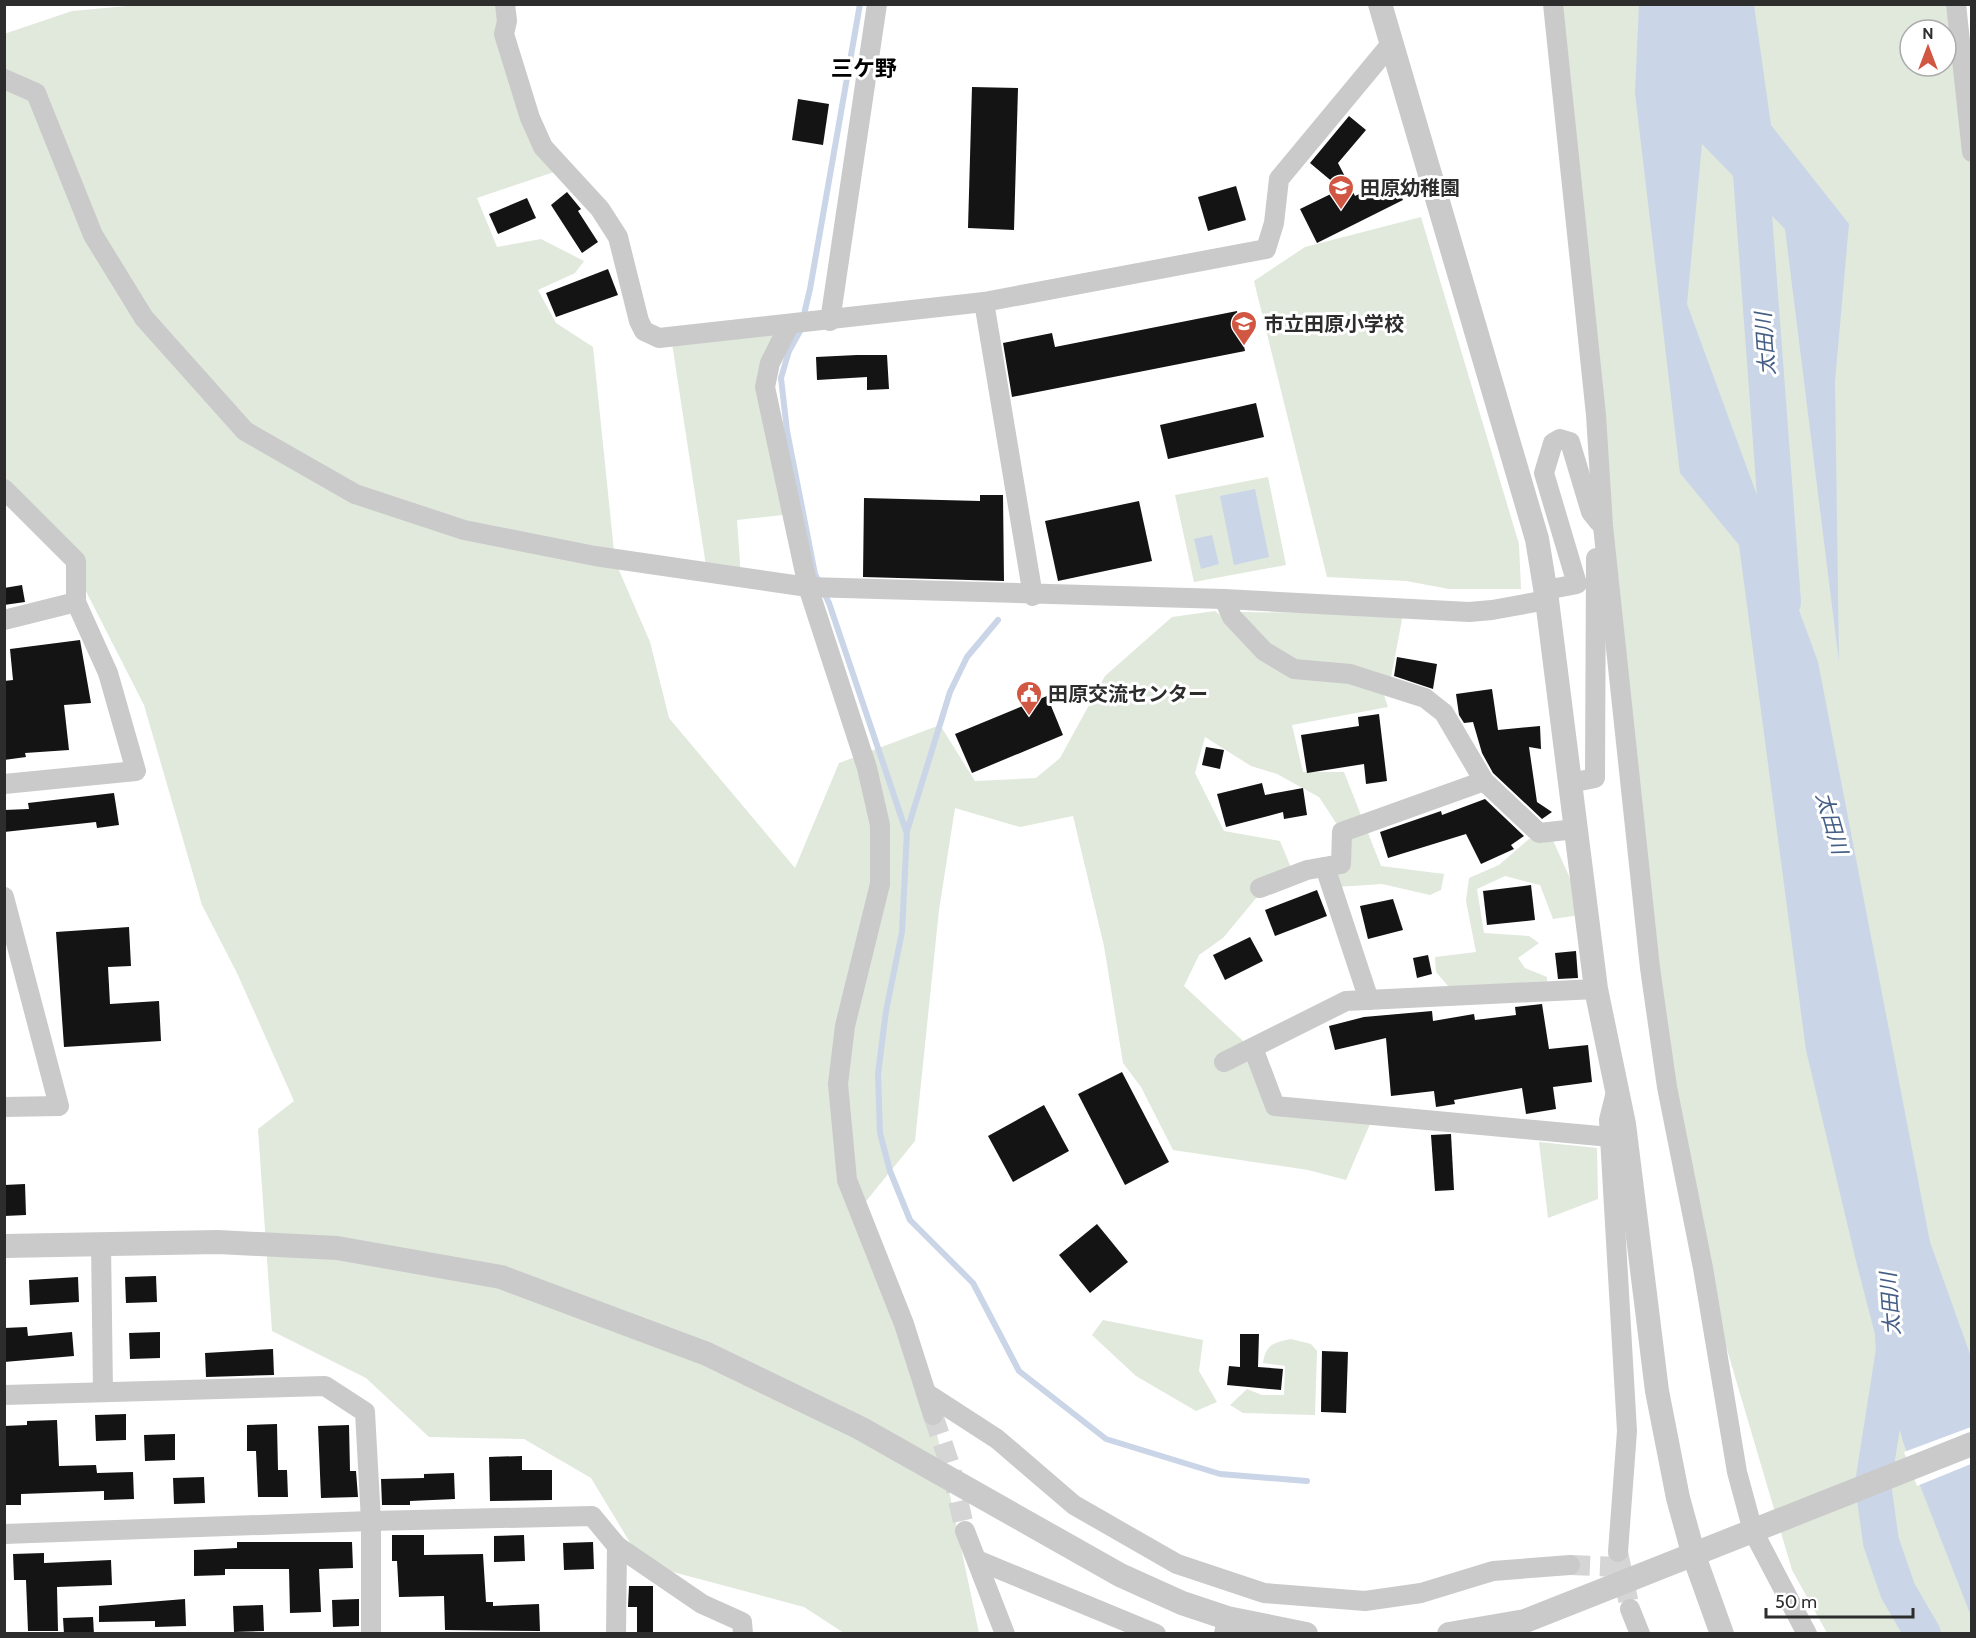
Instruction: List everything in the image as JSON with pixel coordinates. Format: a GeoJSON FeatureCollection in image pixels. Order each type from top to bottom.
{"type":"FeatureCollection","features":[{"type":"Feature","properties":{"kind":"street"},"geometry":{"type":"LineString","coordinates":[[505,4],[507,21],[504,34],[530,118],[543,147],[600,209],[618,237],[639,321],[644,331],[659,338],[830,321],[984,302],[1266,249],[1274,224],[1279,179],[1391,44]]}},
{"type":"Feature","properties":{"kind":"street"},"geometry":{"type":"LineString","coordinates":[[830,321],[877,4]]}},
{"type":"Feature","properties":{"kind":"street"},"geometry":{"type":"LineString","coordinates":[[1380,4],[1537,539],[1596,989],[1624,1124],[1657,1391],[1678,1498],[1694,1556],[1722,1634]]}},
{"type":"Feature","properties":{"kind":"street"},"geometry":{"type":"LineString","coordinates":[[1553,4],[1596,414],[1603,526],[1650,968],[1666,1087],[1703,1268],[1737,1472],[1753,1531],[1807,1634]]}},
{"type":"Feature","properties":{"kind":"street"},"geometry":{"type":"LineString","coordinates":[[1956,4],[1971,152]]}},
{"type":"Feature","properties":{"kind":"street"},"geometry":{"type":"LineString","coordinates":[[4,79],[36,93],[75,183],[93,235],[144,318],[245,430],[276,451],[355,494],[464,530],[595,556],[808,587],[1033,596],[1224,599],[1469,612],[1492,610],[1577,584],[1544,473],[1553,443],[1560,439],[1570,442],[1591,512],[1603,526]]}},
{"type":"Feature","properties":{"kind":"street"},"geometry":{"type":"LineString","coordinates":[[984,302],[1033,596]]}},
{"type":"Feature","properties":{"kind":"street"},"geometry":{"type":"LineString","coordinates":[[789,325],[770,363],[765,387],[808,587],[867,768],[880,825],[880,884],[845,1026],[839,1073],[842,1145],[852,1196],[882,1265],[933,1415]]}},
{"type":"Feature","properties":{"kind":"street"},"geometry":{"type":"LineString","coordinates":[[4,489],[76,561],[76,602],[108,673],[136,771],[4,784]]}},
{"type":"Feature","properties":{"kind":"street"},"geometry":{"type":"LineString","coordinates":[[1570,783],[1595,778],[1596,556],[1603,526]]}},
{"type":"Feature","properties":{"kind":"street"},"geometry":{"type":"LineString","coordinates":[[1224,599],[1232,617],[1264,651],[1294,669],[1350,674],[1425,698],[1444,713],[1484,781],[1539,833],[1576,829]]}},
{"type":"Feature","properties":{"kind":"street"},"geometry":{"type":"LineString","coordinates":[[4,620],[76,602]]}},
{"type":"Feature","properties":{"kind":"street"},"geometry":{"type":"LineString","coordinates":[[1260,888],[1307,870],[1341,864],[1342,832],[1484,781]]}},
{"type":"Feature","properties":{"kind":"street"},"geometry":{"type":"LineString","coordinates":[[1325,867],[1369,1000]]}},
{"type":"Feature","properties":{"kind":"street"},"geometry":{"type":"LineString","coordinates":[[4,897],[59,1106],[4,1107]]}},
{"type":"Feature","properties":{"kind":"street"},"geometry":{"type":"LineString","coordinates":[[1224,1062],[1346,1001],[1596,989]]}},
{"type":"Feature","properties":{"kind":"street"},"geometry":{"type":"LineString","coordinates":[[1253,1048],[1275,1106],[1610,1137]]}},
{"type":"Feature","properties":{"kind":"street"},"geometry":{"type":"LineString","coordinates":[[1617,1089],[1609,1119],[1627,1431],[1618,1552]]}},
{"type":"Feature","properties":{"kind":"street"},"geometry":{"type":"LineString","coordinates":[[4,1246],[218,1242],[337,1248],[501,1277],[707,1354],[860,1428],[1120,1575],[1182,1603],[1225,1626],[1306,1634]]}},
{"type":"Feature","properties":{"kind":"street"},"geometry":{"type":"LineString","coordinates":[[101,1244],[103,1392]]}},
{"type":"Feature","properties":{"kind":"street"},"geometry":{"type":"LineString","coordinates":[[4,1395],[325,1386],[365,1412],[371,1521],[371,1634]]}},
{"type":"Feature","properties":{"kind":"street"},"geometry":{"type":"LineString","coordinates":[[926,1393],[997,1439],[1074,1504],[1177,1564],[1264,1593],[1365,1601],[1420,1593],[1493,1571],[1570,1565]]}},
{"type":"Feature","properties":{"kind":"street"},"geometry":{"type":"LineString","coordinates":[[1449,1634],[1524,1621],[1694,1556],[1971,1444]]}},
{"type":"Feature","properties":{"kind":"street"},"geometry":{"type":"LineString","coordinates":[[4,1534],[592,1516],[617,1546],[702,1604],[742,1622],[743,1634]]}},
{"type":"Feature","properties":{"kind":"street"},"geometry":{"type":"LineString","coordinates":[[965,1531],[1005,1634]]}},
{"type":"Feature","properties":{"kind":"street"},"geometry":{"type":"LineString","coordinates":[[616,1634],[617,1546]]}},
{"type":"Feature","properties":{"kind":"street"},"geometry":{"type":"LineString","coordinates":[[977,1560],[1155,1634]]}},
{"type":"Feature","properties":{"kind":"street"},"geometry":{"type":"LineString","coordinates":[[1630,1609],[1640,1634]]}},
{"type":"Feature","properties":{"kind":"shaded area"},"geometry":{"type":"Polygon","coordinates":[[[139,5],[508,5],[504,34],[563,169],[477,198],[497,247],[541,239],[584,261],[575,273],[538,290],[556,323],[593,347],[615,561],[650,642],[669,718],[795,868],[839,763],[940,725],[975,781],[1036,778],[1060,758],[1105,676],[1172,617],[1215,611],[1270,652],[1241,612],[1403,614],[1389,688],[1381,686],[1388,707],[1292,725],[1303,772],[1344,772],[1381,866],[1444,874],[1441,890],[1430,895],[1382,884],[1337,887],[1325,867],[1341,864],[1342,832],[1319,797],[1277,774],[1251,766],[1205,737],[1195,773],[1224,831],[1280,841],[1294,875],[1262,891],[1223,938],[1199,955],[1184,986],[1255,1052],[1275,1106],[1370,1124],[1346,1180],[1308,1170],[1173,1150],[1141,1087],[1123,1063],[1104,946],[1073,816],[1020,827],[955,808],[939,910],[915,1141],[858,1211],[933,1415],[979,1633],[844,1633],[804,1607],[643,1564],[591,1478],[524,1439],[429,1437],[366,1378],[272,1331],[258,1129],[294,1101],[237,973],[202,905],[144,705],[66,552],[5,479],[4,34],[72,11],[139,5]]]}},
{"type":"Feature","properties":{"kind":"shaded area"},"geometry":{"type":"Polygon","coordinates":[[[1554,5],[1956,5],[1957,18],[1898,18],[1898,78],[1958,78],[1958,24],[1972,157],[1971,1633],[1827,1633],[1792,1570],[1703,1268],[1651,979],[1554,5]]]}},
{"type":"Feature","properties":{"kind":"shaded area"},"geometry":{"type":"Polygon","coordinates":[[[1421,217],[1519,544],[1521,589],[1449,589],[1406,581],[1327,577],[1254,281],[1305,247],[1421,217]]]}},
{"type":"Feature","properties":{"kind":"shaded area"},"geometry":{"type":"Polygon","coordinates":[[[785,333],[767,379],[792,514],[737,520],[741,577],[707,572],[671,337],[785,333]]]}},
{"type":"Feature","properties":{"kind":"shaded area"},"geometry":{"type":"Polygon","coordinates":[[[1268,477],[1286,565],[1194,582],[1175,495],[1268,477]]]}},
{"type":"Feature","properties":{"kind":"shaded area"},"geometry":{"type":"Polygon","coordinates":[[[1551,836],[1586,914],[1553,919],[1540,885],[1505,876],[1477,889],[1484,933],[1529,936],[1539,943],[1518,958],[1525,968],[1547,977],[1547,991],[1454,993],[1436,972],[1435,957],[1476,952],[1466,901],[1469,878],[1499,865],[1529,839],[1551,836]]]}},
{"type":"Feature","properties":{"kind":"shaded area"},"geometry":{"type":"Polygon","coordinates":[[[1539,1142],[1597,1148],[1598,1199],[1548,1218],[1539,1142]]]}},
{"type":"Feature","properties":{"kind":"shaded area"},"geometry":{"type":"Polygon","coordinates":[[[1103,1320],[1203,1340],[1199,1371],[1217,1402],[1196,1411],[1136,1376],[1092,1335],[1103,1320]]]}},
{"type":"Feature","properties":{"kind":"shaded area"},"geometry":{"type":"Polygon","coordinates":[[[1291,1339],[1311,1344],[1317,1351],[1315,1415],[1243,1413],[1230,1405],[1247,1389],[1262,1395],[1284,1395],[1285,1366],[1263,1363],[1271,1345],[1291,1339]]]}},
{"type":"Feature","properties":{"kind":"water"},"geometry":{"type":"Polygon","coordinates":[[[1639,5],[1754,5],[1771,125],[1849,224],[1835,381],[1839,662],[1785,229],[1702,144],[1687,304],[1818,662],[1930,1242],[1971,1357],[1971,1616],[1903,1442],[1857,1265],[1806,1050],[1739,545],[1680,473],[1635,93],[1639,5]]]}},
{"type":"Feature","properties":{"kind":"water"},"geometry":{"type":"Polygon","coordinates":[[[1255,489],[1269,557],[1234,565],[1220,496],[1255,489]]]}},
{"type":"Feature","properties":{"kind":"water"},"geometry":{"type":"Polygon","coordinates":[[[1212,535],[1219,564],[1201,569],[1194,539],[1212,535]]]}},
{"type":"Feature","properties":{"kind":"pier"},"geometry":{"type":"Polygon","coordinates":[[[1971,1427],[1971,1464],[1917,1486],[1904,1452],[1971,1427]]]}},
{"type":"Feature","properties":{"kind":"building"},"geometry":{"type":"Polygon","coordinates":[[[972,87],[1018,88],[1014,230],[968,228],[972,87]]]}},
{"type":"Feature","properties":{"kind":"building"},"geometry":{"type":"Polygon","coordinates":[[[798,99],[829,104],[823,145],[792,140],[798,99]]]}},
{"type":"Feature","properties":{"kind":"building"},"geometry":{"type":"Polygon","coordinates":[[[1349,116],[1366,130],[1338,163],[1355,196],[1392,178],[1403,200],[1317,243],[1300,209],[1341,189],[1310,163],[1349,116]]]}},
{"type":"Feature","properties":{"kind":"building"},"geometry":{"type":"Polygon","coordinates":[[[1236,186],[1246,220],[1208,231],[1198,197],[1236,186]]]}},
{"type":"Feature","properties":{"kind":"building"},"geometry":{"type":"Polygon","coordinates":[[[567,192],[581,209],[578,211],[598,242],[582,253],[551,205],[567,192]]]}},
{"type":"Feature","properties":{"kind":"building"},"geometry":{"type":"Polygon","coordinates":[[[527,198],[536,218],[498,234],[489,214],[527,198]]]}},
{"type":"Feature","properties":{"kind":"building"},"geometry":{"type":"Polygon","coordinates":[[[608,269],[618,295],[556,317],[546,293],[608,269]]]}},
{"type":"Feature","properties":{"kind":"building"},"geometry":{"type":"Polygon","coordinates":[[[1237,311],[1245,351],[1012,397],[1003,343],[1052,333],[1055,347],[1237,311]]]}},
{"type":"Feature","properties":{"kind":"building"},"geometry":{"type":"Polygon","coordinates":[[[887,355],[889,389],[867,390],[867,377],[817,380],[816,357],[887,355]]]}},
{"type":"Feature","properties":{"kind":"building"},"geometry":{"type":"Polygon","coordinates":[[[1256,403],[1264,437],[1168,459],[1160,425],[1256,403]]]}},
{"type":"Feature","properties":{"kind":"building"},"geometry":{"type":"Polygon","coordinates":[[[980,495],[1003,495],[1004,581],[863,577],[864,498],[980,501],[980,495]]]}},
{"type":"Feature","properties":{"kind":"building"},"geometry":{"type":"Polygon","coordinates":[[[1139,501],[1152,561],[1058,581],[1045,521],[1139,501]]]}},
{"type":"Feature","properties":{"kind":"building"},"geometry":{"type":"Polygon","coordinates":[[[22,585],[25,602],[4,605],[4,588],[22,585]]]}},
{"type":"Feature","properties":{"kind":"building"},"geometry":{"type":"Polygon","coordinates":[[[80,640],[91,703],[64,705],[69,750],[25,753],[26,757],[4,760],[4,681],[13,680],[10,649],[80,640]]]}},
{"type":"Feature","properties":{"kind":"building"},"geometry":{"type":"Polygon","coordinates":[[[1397,657],[1437,664],[1433,689],[1394,676],[1397,657]]]}},
{"type":"Feature","properties":{"kind":"building"},"geometry":{"type":"Polygon","coordinates":[[[1492,689],[1498,730],[1540,726],[1541,749],[1529,747],[1537,802],[1552,812],[1542,819],[1493,773],[1482,753],[1473,722],[1464,723],[1459,715],[1456,694],[1492,689]]]}},
{"type":"Feature","properties":{"kind":"building"},"geometry":{"type":"Polygon","coordinates":[[[1047,696],[1063,735],[972,773],[955,734],[1047,696]]]}},
{"type":"Feature","properties":{"kind":"building"},"geometry":{"type":"Polygon","coordinates":[[[1379,714],[1387,781],[1366,784],[1364,764],[1307,773],[1301,735],[1359,726],[1358,717],[1379,714]]]}},
{"type":"Feature","properties":{"kind":"building"},"geometry":{"type":"Polygon","coordinates":[[[1206,747],[1224,750],[1220,769],[1202,765],[1206,747]]]}},
{"type":"Feature","properties":{"kind":"building"},"geometry":{"type":"Polygon","coordinates":[[[1262,783],[1265,795],[1303,788],[1307,815],[1284,819],[1283,812],[1226,827],[1217,794],[1262,783]]]}},
{"type":"Feature","properties":{"kind":"building"},"geometry":{"type":"Polygon","coordinates":[[[114,793],[119,825],[97,828],[96,822],[4,832],[4,810],[29,809],[28,803],[114,793]]]}},
{"type":"Feature","properties":{"kind":"building"},"geometry":{"type":"Polygon","coordinates":[[[1485,799],[1524,836],[1511,845],[1514,849],[1481,864],[1466,834],[1388,858],[1380,832],[1441,811],[1442,815],[1485,799]]]}},
{"type":"Feature","properties":{"kind":"building"},"geometry":{"type":"Polygon","coordinates":[[[1531,885],[1535,920],[1487,925],[1483,891],[1531,885]]]}},
{"type":"Feature","properties":{"kind":"building"},"geometry":{"type":"Polygon","coordinates":[[[1317,890],[1327,916],[1275,936],[1265,910],[1317,890]]]}},
{"type":"Feature","properties":{"kind":"building"},"geometry":{"type":"Polygon","coordinates":[[[1393,899],[1403,930],[1368,939],[1360,906],[1393,899]]]}},
{"type":"Feature","properties":{"kind":"building"},"geometry":{"type":"Polygon","coordinates":[[[129,927],[131,966],[108,967],[110,1004],[159,1001],[161,1041],[64,1047],[56,932],[129,927]]]}},
{"type":"Feature","properties":{"kind":"building"},"geometry":{"type":"Polygon","coordinates":[[[1250,937],[1263,961],[1225,980],[1213,955],[1250,937]]]}},
{"type":"Feature","properties":{"kind":"building"},"geometry":{"type":"Polygon","coordinates":[[[1576,951],[1578,978],[1558,979],[1555,953],[1576,951]]]}},
{"type":"Feature","properties":{"kind":"building"},"geometry":{"type":"Polygon","coordinates":[[[1428,955],[1432,974],[1417,978],[1413,958],[1428,955]]]}},
{"type":"Feature","properties":{"kind":"building"},"geometry":{"type":"Polygon","coordinates":[[[1542,1004],[1549,1049],[1588,1045],[1592,1082],[1553,1087],[1556,1109],[1526,1114],[1522,1088],[1454,1100],[1455,1104],[1436,1107],[1434,1091],[1391,1096],[1386,1038],[1335,1050],[1329,1026],[1364,1017],[1432,1011],[1433,1021],[1474,1014],[1475,1020],[1516,1015],[1515,1007],[1542,1004]]]}},
{"type":"Feature","properties":{"kind":"building"},"geometry":{"type":"Polygon","coordinates":[[[1122,1072],[1169,1162],[1125,1185],[1078,1094],[1122,1072]]]}},
{"type":"Feature","properties":{"kind":"building"},"geometry":{"type":"Polygon","coordinates":[[[1044,1105],[1069,1151],[1013,1182],[988,1136],[1044,1105]]]}},
{"type":"Feature","properties":{"kind":"building"},"geometry":{"type":"Polygon","coordinates":[[[1451,1134],[1454,1190],[1435,1191],[1431,1135],[1451,1134]]]}},
{"type":"Feature","properties":{"kind":"building"},"geometry":{"type":"Polygon","coordinates":[[[25,1184],[26,1215],[4,1216],[4,1185],[25,1184]]]}},
{"type":"Feature","properties":{"kind":"building"},"geometry":{"type":"Polygon","coordinates":[[[1097,1224],[1128,1262],[1090,1293],[1059,1255],[1097,1224]]]}},
{"type":"Feature","properties":{"kind":"building"},"geometry":{"type":"Polygon","coordinates":[[[156,1276],[157,1302],[126,1303],[125,1277],[156,1276]]]}},
{"type":"Feature","properties":{"kind":"building"},"geometry":{"type":"Polygon","coordinates":[[[78,1277],[79,1302],[30,1305],[29,1280],[78,1277]]]}},
{"type":"Feature","properties":{"kind":"building"},"geometry":{"type":"Polygon","coordinates":[[[27,1327],[28,1336],[72,1332],[74,1356],[4,1362],[4,1328],[27,1327]]]}},
{"type":"Feature","properties":{"kind":"building"},"geometry":{"type":"Polygon","coordinates":[[[160,1332],[160,1358],[130,1359],[129,1333],[160,1332]]]}},
{"type":"Feature","properties":{"kind":"building"},"geometry":{"type":"Polygon","coordinates":[[[1240,1334],[1259,1334],[1258,1367],[1283,1369],[1281,1390],[1227,1385],[1229,1366],[1240,1367],[1240,1334]]]}},
{"type":"Feature","properties":{"kind":"building"},"geometry":{"type":"Polygon","coordinates":[[[273,1349],[274,1375],[206,1377],[205,1353],[273,1349]]]}},
{"type":"Feature","properties":{"kind":"building"},"geometry":{"type":"Polygon","coordinates":[[[1322,1351],[1348,1352],[1346,1413],[1321,1412],[1322,1351]]]}},
{"type":"Feature","properties":{"kind":"building"},"geometry":{"type":"Polygon","coordinates":[[[126,1414],[126,1440],[96,1441],[95,1415],[126,1414]]]}},
{"type":"Feature","properties":{"kind":"building"},"geometry":{"type":"Polygon","coordinates":[[[57,1420],[59,1466],[96,1465],[97,1473],[133,1472],[134,1499],[104,1500],[104,1491],[21,1494],[21,1505],[4,1505],[4,1426],[27,1425],[27,1421],[57,1420]]]}},
{"type":"Feature","properties":{"kind":"building"},"geometry":{"type":"Polygon","coordinates":[[[277,1424],[278,1470],[287,1470],[288,1497],[258,1497],[256,1451],[247,1451],[247,1425],[277,1424]]]}},
{"type":"Feature","properties":{"kind":"building"},"geometry":{"type":"Polygon","coordinates":[[[349,1425],[350,1471],[356,1471],[358,1497],[321,1498],[318,1426],[349,1425]]]}},
{"type":"Feature","properties":{"kind":"building"},"geometry":{"type":"Polygon","coordinates":[[[175,1434],[175,1460],[145,1461],[144,1435],[175,1434]]]}},
{"type":"Feature","properties":{"kind":"building"},"geometry":{"type":"Polygon","coordinates":[[[522,1456],[522,1470],[552,1470],[552,1500],[490,1501],[489,1457],[522,1456]]]}},
{"type":"Feature","properties":{"kind":"building"},"geometry":{"type":"Polygon","coordinates":[[[454,1473],[455,1499],[410,1501],[410,1505],[382,1505],[381,1479],[424,1478],[424,1474],[454,1473]]]}},
{"type":"Feature","properties":{"kind":"building"},"geometry":{"type":"Polygon","coordinates":[[[204,1477],[205,1503],[174,1504],[173,1478],[204,1477]]]}},
{"type":"Feature","properties":{"kind":"building"},"geometry":{"type":"Polygon","coordinates":[[[392,1535],[424,1535],[424,1555],[483,1554],[486,1602],[493,1602],[493,1606],[539,1604],[540,1631],[445,1630],[444,1596],[399,1597],[397,1561],[392,1561],[392,1535]]]}},
{"type":"Feature","properties":{"kind":"building"},"geometry":{"type":"Polygon","coordinates":[[[524,1535],[525,1561],[494,1562],[494,1536],[524,1535]]]}},
{"type":"Feature","properties":{"kind":"building"},"geometry":{"type":"Polygon","coordinates":[[[237,1542],[352,1542],[353,1568],[319,1569],[321,1612],[290,1613],[289,1569],[225,1569],[225,1575],[194,1576],[194,1550],[237,1548],[237,1542]]]}},
{"type":"Feature","properties":{"kind":"building"},"geometry":{"type":"Polygon","coordinates":[[[593,1542],[594,1569],[564,1570],[563,1543],[593,1542]]]}},
{"type":"Feature","properties":{"kind":"building"},"geometry":{"type":"Polygon","coordinates":[[[44,1553],[44,1563],[111,1560],[112,1585],[57,1587],[58,1631],[28,1631],[26,1580],[14,1580],[13,1554],[44,1553]]]}},
{"type":"Feature","properties":{"kind":"building"},"geometry":{"type":"Polygon","coordinates":[[[629,1586],[653,1586],[653,1634],[637,1634],[637,1607],[628,1607],[629,1586]]]}},
{"type":"Feature","properties":{"kind":"building"},"geometry":{"type":"Polygon","coordinates":[[[185,1599],[186,1626],[155,1627],[155,1621],[99,1622],[99,1606],[185,1599]]]}},
{"type":"Feature","properties":{"kind":"building"},"geometry":{"type":"Polygon","coordinates":[[[359,1599],[359,1626],[333,1627],[332,1600],[359,1599]]]}},
{"type":"Feature","properties":{"kind":"building"},"geometry":{"type":"Polygon","coordinates":[[[263,1605],[264,1631],[234,1632],[233,1606],[263,1605]]]}},
{"type":"Feature","properties":{"kind":"building"},"geometry":{"type":"Polygon","coordinates":[[[93,1617],[94,1634],[64,1634],[63,1618],[93,1617]]]}},
{"type":"Feature","properties":{"kind":"waterway"},"geometry":{"type":"LineString","coordinates":[[860,4],[810,289],[800,331],[789,351],[781,378],[787,431],[815,574],[829,603],[906,831]]}},
{"type":"Feature","properties":{"kind":"waterway","name":"太田川"},"geometry":{"type":"LineString","coordinates":[[1749,148],[1783,602]]}},
{"type":"Feature","properties":{"kind":"waterway"},"geometry":{"type":"LineString","coordinates":[[998,620],[967,657],[950,692],[907,831],[902,932],[886,1011],[878,1074],[880,1133],[890,1171],[910,1220],[973,1283],[1019,1371],[1106,1439],[1220,1474],[1307,1481]]}},
{"type":"Feature","properties":{"kind":"waterway","name":"太田川"},"geometry":{"type":"LineString","coordinates":[[1893,1338],[1894,1350],[1873,1484],[1881,1542],[1898,1591],[1923,1634]]}},
{"type":"Feature","properties":{"kind":"tunnel"},"geometry":{"type":"LineString","coordinates":[[933,1415],[951,1468],[965,1531]]}},
{"type":"Feature","properties":{"kind":"tunnel"},"geometry":{"type":"LineString","coordinates":[[1618,1552],[1630,1609]]}},
{"type":"Feature","properties":{"kind":"tunnel"},"geometry":{"type":"LineString","coordinates":[[1570,1565],[1621,1567]]}},
{"type":"Feature","properties":{"kind":"place","name":"田原幼稚園"},"geometry":{"type":"Point","coordinates":[1341,211]}},
{"type":"Feature","properties":{"kind":"place","name":"市立田原小学校"},"geometry":{"type":"Point","coordinates":[1244,347]}},
{"type":"Feature","properties":{"kind":"place","name":"田原交流センター"},"geometry":{"type":"Point","coordinates":[1029,717]}},
{"type":"Feature","properties":{"kind":"district","name":"三ケ野"},"geometry":{"type":"Point","coordinates":[864,68]}}]}
